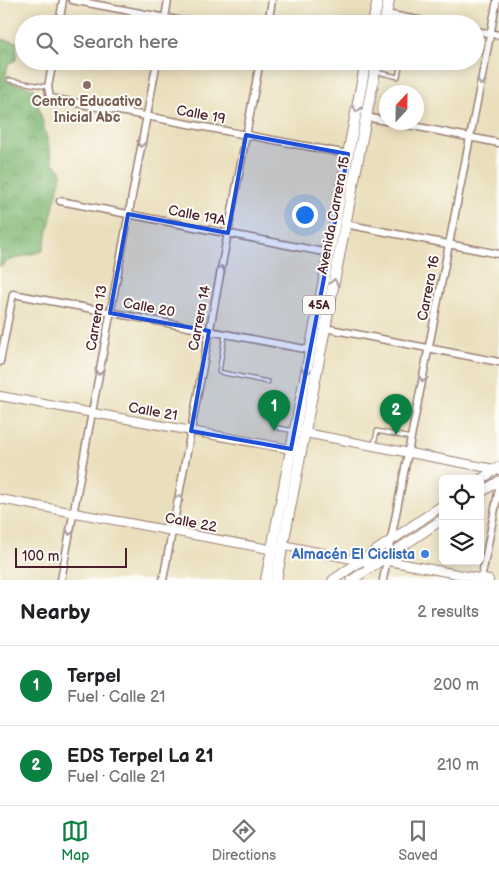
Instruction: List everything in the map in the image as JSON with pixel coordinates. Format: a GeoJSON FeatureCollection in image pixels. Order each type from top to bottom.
{"type":"FeatureCollection","features":[{"type":"Feature","properties":{"kind":"main road"},"geometry":{"type":"LineString","coordinates":[[375,15],[378,0]]}},
{"type":"Feature","properties":{"kind":"main road"},"geometry":{"type":"LineString","coordinates":[[386,15],[389,0]]}},
{"type":"Feature","properties":{"kind":"main road","name":"Avenida Carrera 15"},"geometry":{"type":"LineString","coordinates":[[300,432],[310,350],[364,70]]}},
{"type":"Feature","properties":{"kind":"main road","name":"Avenida Carrera 15"},"geometry":{"type":"LineString","coordinates":[[266,580],[325,328],[375,70]]}},
{"type":"Feature","properties":{"kind":"main road","name":"Avenida Carrera 15"},"geometry":{"type":"LineString","coordinates":[[276,580],[283,545],[296,450]]}},
{"type":"Feature","properties":{"kind":"main road"},"geometry":{"type":"LineString","coordinates":[[484,478],[498,469]]}},
{"type":"Feature","properties":{"kind":"main road"},"geometry":{"type":"LineString","coordinates":[[484,490],[499,481]]}},
{"type":"Feature","properties":{"kind":"main road"},"geometry":{"type":"LineString","coordinates":[[333,580],[439,508]]}},
{"type":"Feature","properties":{"kind":"main road"},"geometry":{"type":"LineString","coordinates":[[352,580],[442,520]]}},
{"type":"Feature","properties":{"kind":"street"},"geometry":{"type":"LineString","coordinates":[[61,15],[64,0]]}},
{"type":"Feature","properties":{"kind":"street"},"geometry":{"type":"LineString","coordinates":[[72,0],[138,15]]}},
{"type":"Feature","properties":{"kind":"street"},"geometry":{"type":"LineString","coordinates":[[165,15],[168,0]]}},
{"type":"Feature","properties":{"kind":"street"},"geometry":{"type":"LineString","coordinates":[[270,15],[272,0]]}},
{"type":"Feature","properties":{"kind":"street","name":"Carrera 16"},"geometry":{"type":"LineString","coordinates":[[484,65],[497,0]]}},
{"type":"Feature","properties":{"kind":"street"},"geometry":{"type":"LineString","coordinates":[[484,33],[499,35]]}},
{"type":"Feature","properties":{"kind":"street"},"geometry":{"type":"LineString","coordinates":[[48,87],[51,70]]}},
{"type":"Feature","properties":{"kind":"street","name":"Carrera 13"},"geometry":{"type":"LineString","coordinates":[[61,580],[155,70]]}},
{"type":"Feature","properties":{"kind":"street","name":"Carrera 14"},"geometry":{"type":"LineString","coordinates":[[163,580],[258,70]]}},
{"type":"Feature","properties":{"kind":"street","name":"Carrera 16"},"geometry":{"type":"LineString","coordinates":[[383,580],[384,560],[391,540],[409,453],[483,70]]}},
{"type":"Feature","properties":{"kind":"street","name":"Calle 19"},"geometry":{"type":"LineString","coordinates":[[48,87],[50,98],[348,154]]}},
{"type":"Feature","properties":{"kind":"street"},"geometry":{"type":"LineString","coordinates":[[366,117],[379,120]]}},
{"type":"Feature","properties":{"kind":"street"},"geometry":{"type":"LineString","coordinates":[[424,128],[499,143]]}},
{"type":"Feature","properties":{"kind":"street","name":"Calle 19A"},"geometry":{"type":"LineString","coordinates":[[60,201],[329,253]]}},
{"type":"Feature","properties":{"kind":"street"},"geometry":{"type":"LineString","coordinates":[[345,224],[499,254]]}},
{"type":"Feature","properties":{"kind":"street","name":"Calle 20"},"geometry":{"type":"LineString","coordinates":[[0,362],[13,294],[310,350]]}},
{"type":"Feature","properties":{"kind":"street"},"geometry":{"type":"LineString","coordinates":[[325,328],[499,362]]}},
{"type":"Feature","properties":{"kind":"street","name":"Calle 21"},"geometry":{"type":"LineString","coordinates":[[0,396],[296,450]]}},
{"type":"Feature","properties":{"kind":"street"},"geometry":{"type":"LineString","coordinates":[[300,432],[498,469]]}},
{"type":"Feature","properties":{"kind":"street"},"geometry":{"type":"LineString","coordinates":[[272,549],[283,545],[361,561],[384,560],[484,580],[499,488]]}},
{"type":"Feature","properties":{"kind":"street","name":"Calle 22"},"geometry":{"type":"LineString","coordinates":[[0,499],[272,549]]}},
{"type":"Feature","properties":{"kind":"lane"},"geometry":{"type":"LineString","coordinates":[[383,70],[398,77],[399,70]]}},
{"type":"Feature","properties":{"kind":"lane"},"geometry":{"type":"LineString","coordinates":[[9,80],[48,87]]}},
{"type":"Feature","properties":{"kind":"lane"},"geometry":{"type":"LineString","coordinates":[[226,334],[219,372],[268,382]]}},
{"type":"Feature","properties":{"kind":"lane"},"geometry":{"type":"LineString","coordinates":[[278,428],[300,432]]}},
{"type":"Feature","properties":{"kind":"lane"},"geometry":{"type":"LineString","coordinates":[[374,446],[377,432],[412,438]]}},
{"type":"Feature","properties":{"kind":"lane"},"geometry":{"type":"LineString","coordinates":[[259,444],[266,438]]}},
{"type":"Feature","properties":{"kind":"highlighted area"},"geometry":{"type":"Polygon","coordinates":[[[246,135],[348,154],[291,449],[191,431],[209,331],[110,313],[128,214],[228,233],[246,135]]]}},
{"type":"Feature","properties":{"kind":"green space"},"geometry":{"type":"Polygon","coordinates":[[[0,39],[15,42],[15,60],[8,64],[5,81],[34,88],[53,163],[62,171],[43,251],[7,261],[0,267],[0,39]]]}},
{"type":"Feature","properties":{"kind":"place","name":"Centro Educativo Inicial Abc"},"geometry":{"type":"Point","coordinates":[87,85]}},
{"type":"Feature","properties":{"kind":"place","name":"Terpel"},"geometry":{"type":"Point","coordinates":[274,431]}},
{"type":"Feature","properties":{"kind":"place","name":"EDS Terpel La 21"},"geometry":{"type":"Point","coordinates":[396,435]}},
{"type":"Feature","properties":{"kind":"place","name":"Almacén El Ciclista"},"geometry":{"type":"Point","coordinates":[425,554]}}]}
